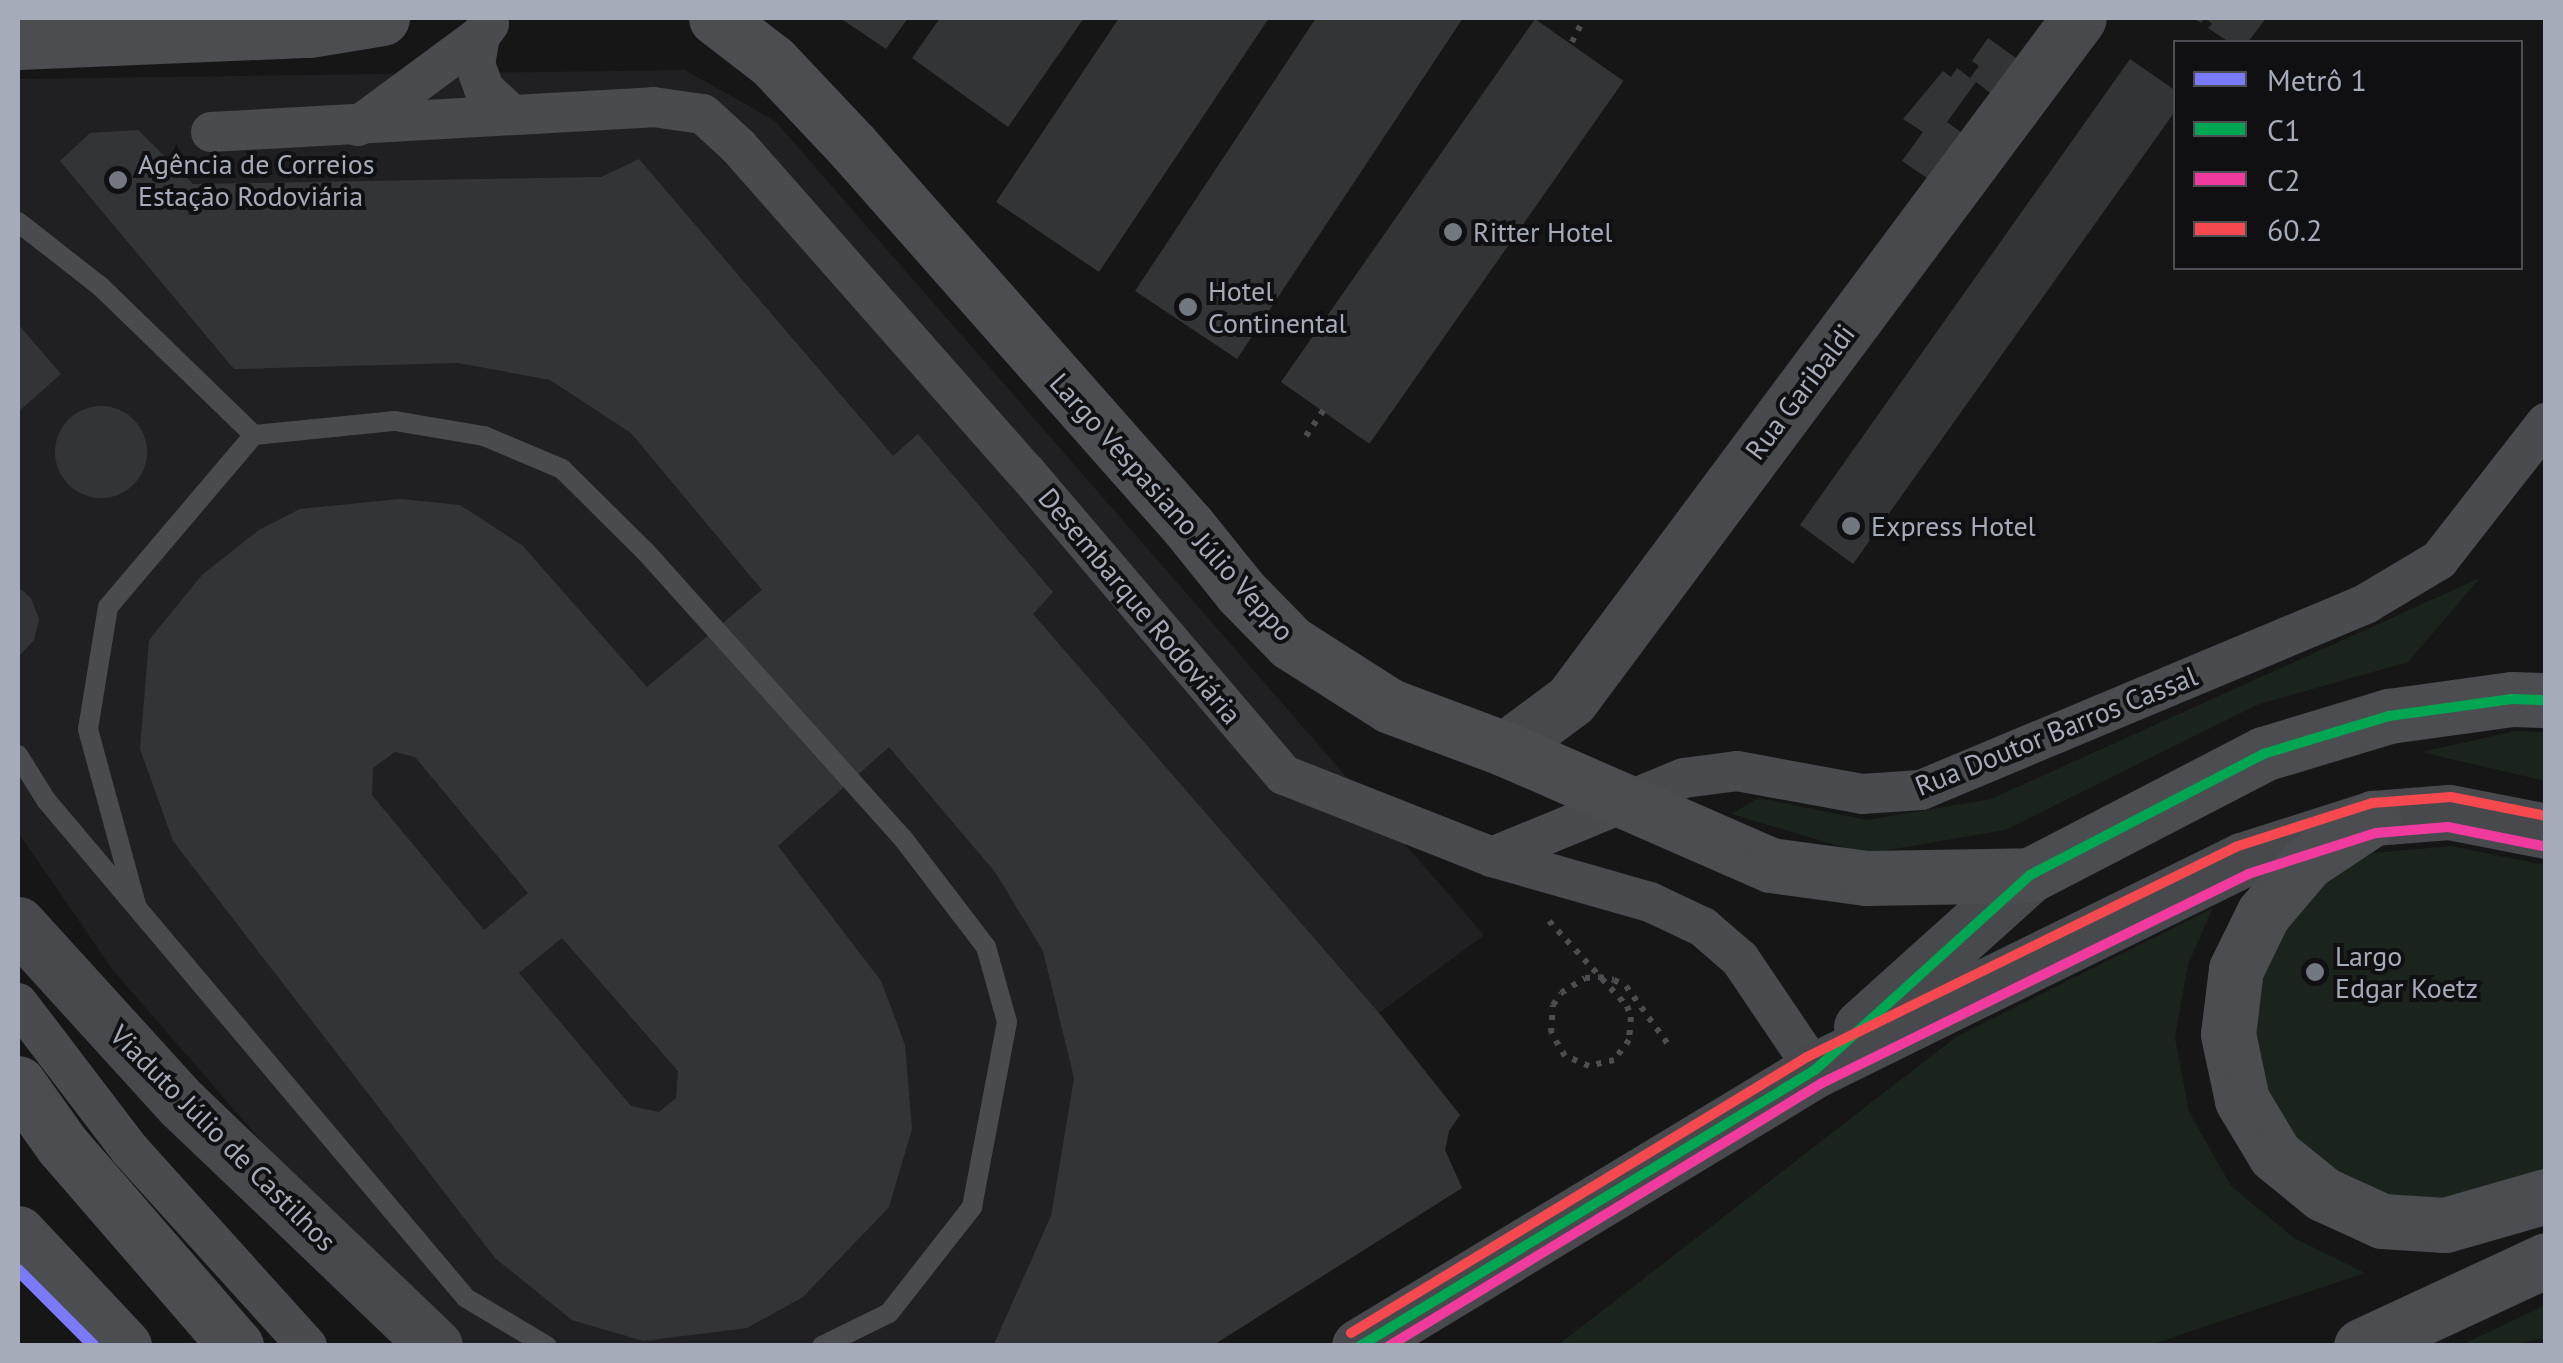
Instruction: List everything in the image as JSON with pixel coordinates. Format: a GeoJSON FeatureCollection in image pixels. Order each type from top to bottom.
{"type":"FeatureCollection","features":[{"type":"Feature","properties":{"kind":"main road"},"geometry":{"type":"LineString","coordinates":[[18,42],[382,18]]}},
{"type":"Feature","properties":{"kind":"main road","name":"Largo Vespasiano Júlio Veppo"},"geometry":{"type":"LineString","coordinates":[[716,18],[773,62],[853,147],[1241,592],[1291,643],[1390,706],[1505,749],[1771,865],[1866,878],[2030,875]]}},
{"type":"Feature","properties":{"kind":"main road","name":"Rua Garibaldi"},"geometry":{"type":"LineString","coordinates":[[1505,749],[1571,700],[2079,18]]}},
{"type":"Feature","properties":{"kind":"main road"},"geometry":{"type":"LineString","coordinates":[[1815,1070],[2030,875],[2263,754],[2389,716],[2512,699],[2546,700]]}},
{"type":"Feature","properties":{"kind":"main road"},"geometry":{"type":"LineString","coordinates":[[1358,1346],[1815,1070],[2242,860],[2373,818],[2449,812],[2546,831]]}},
{"type":"Feature","properties":{"kind":"main road"},"geometry":{"type":"LineString","coordinates":[[2373,818],[2306,862],[2263,914],[2236,968],[2228,1034],[2242,1100],[2275,1156],[2323,1194],[2382,1221],[2446,1225],[2538,1198]]}},
{"type":"Feature","properties":{"kind":"main road","name":"Viaduto Júlio de Castilhos"},"geometry":{"type":"LineString","coordinates":[[18,924],[182,1104],[435,1346]]}},
{"type":"Feature","properties":{"kind":"main road"},"geometry":{"type":"LineString","coordinates":[[18,1082],[62,1145],[236,1346]]}},
{"type":"Feature","properties":{"kind":"main road"},"geometry":{"type":"LineString","coordinates":[[18,1233],[124,1346]]}},
{"type":"Feature","properties":{"kind":"main road"},"geometry":{"type":"LineString","coordinates":[[2361,1346],[2540,1263]]}},
{"type":"Feature","properties":{"kind":"street"},"geometry":{"type":"LineString","coordinates":[[487,27],[476,64],[484,89],[512,115]]}},
{"type":"Feature","properties":{"kind":"street"},"geometry":{"type":"LineString","coordinates":[[358,126],[487,27]]}},
{"type":"Feature","properties":{"kind":"street","name":"Desembarque Rodoviária"},"geometry":{"type":"LineString","coordinates":[[210,132],[653,107],[703,114],[738,146],[1025,471],[1284,775],[1492,856],[1650,902],[1703,928],[1740,959],[1815,1070]]}},
{"type":"Feature","properties":{"kind":"street","name":"Rua Doutor Barros Cassal"},"geometry":{"type":"LineString","coordinates":[[1492,856],[1684,778],[1737,771],[1862,794],[1921,790],[2368,603],[2439,560],[2546,423]]}},
{"type":"Feature","properties":{"kind":"street"},"geometry":{"type":"LineString","coordinates":[[18,1003],[130,1150],[307,1346]]}},
{"type":"Feature","properties":{"kind":"lane"},"geometry":{"type":"LineString","coordinates":[[18,222],[100,286],[254,436]]}},
{"type":"Feature","properties":{"kind":"lane"},"geometry":{"type":"LineString","coordinates":[[136,905],[88,728],[108,606],[254,436],[395,421],[484,436],[562,470],[645,551],[902,838],[986,947],[1007,1022],[972,1207],[889,1313],[822,1346]]}},
{"type":"Feature","properties":{"kind":"lane"},"geometry":{"type":"LineString","coordinates":[[18,755],[46,800],[466,1298],[547,1346]]}},
{"type":"Feature","properties":{"kind":"path"},"geometry":{"type":"LineString","coordinates":[[1572,42],[1584,18]]}},
{"type":"Feature","properties":{"kind":"path"},"geometry":{"type":"LineString","coordinates":[[1306,436],[1324,409]]}},
{"type":"Feature","properties":{"kind":"path"},"geometry":{"type":"LineString","coordinates":[[1492,856],[1626,1006],[1632,1028],[1623,1052],[1614,1060],[1589,1066],[1565,1056],[1551,1033],[1553,1006],[1572,984],[1584,978],[1614,980],[1626,986],[1670,1047]]}},
{"type":"Feature","properties":{"kind":"shaded area"},"geometry":{"type":"Polygon","coordinates":[[[685,70],[775,121],[1484,935],[1379,1013],[1460,1115],[1449,1131],[1445,1150],[1462,1188],[1212,1345],[457,1345],[384,1282],[112,969],[18,832],[18,79],[685,70]]]}},
{"type":"Feature","properties":{"kind":"shaded area"},"geometry":{"type":"Polygon","coordinates":[[[2480,578],[2408,662],[2259,704],[2005,830],[1865,854],[1732,814],[1758,798],[1867,820],[1991,799],[2480,578]]]}},
{"type":"Feature","properties":{"kind":"shaded area"},"geometry":{"type":"Polygon","coordinates":[[[2516,731],[2545,732],[2545,781],[2421,752],[2516,731]]]}},
{"type":"Feature","properties":{"kind":"shaded area"},"geometry":{"type":"Polygon","coordinates":[[[2451,846],[2545,865],[2545,1175],[2445,1204],[2388,1200],[2333,1173],[2292,1137],[2262,1085],[2251,1028],[2259,973],[2289,920],[2324,881],[2372,853],[2451,846]]]}},
{"type":"Feature","properties":{"kind":"shaded area"},"geometry":{"type":"Polygon","coordinates":[[[2213,908],[2188,964],[2175,1038],[2189,1112],[2231,1186],[2294,1238],[2365,1273],[2150,1345],[1558,1345],[1956,1037],[2213,908]]]}},
{"type":"Feature","properties":{"kind":"shaded area"},"geometry":{"type":"Polygon","coordinates":[[[2545,1305],[2545,1338],[2511,1345],[2461,1345],[2545,1305]]]}},
{"type":"Feature","properties":{"kind":"building"},"geometry":{"type":"Polygon","coordinates":[[[840,18],[908,18],[886,49],[840,18]]]}},
{"type":"Feature","properties":{"kind":"building"},"geometry":{"type":"Polygon","coordinates":[[[940,18],[1084,18],[1008,127],[912,58],[940,18]]]}},
{"type":"Feature","properties":{"kind":"building"},"geometry":{"type":"Polygon","coordinates":[[[1119,18],[1269,18],[1099,272],[996,202],[1119,18]]]}},
{"type":"Feature","properties":{"kind":"building"},"geometry":{"type":"Polygon","coordinates":[[[1316,18],[1463,18],[1237,359],[1135,291],[1316,18]]]}},
{"type":"Feature","properties":{"kind":"building"},"geometry":{"type":"Polygon","coordinates":[[[2205,18],[2266,18],[2250,40],[2226,40],[2208,28],[2212,24],[2205,18]]]}},
{"type":"Feature","properties":{"kind":"building","name":"Ritter Hotel"},"geometry":{"type":"Polygon","coordinates":[[[1535,19],[1623,81],[1369,444],[1281,382],[1535,19]]]}},
{"type":"Feature","properties":{"kind":"building"},"geometry":{"type":"Polygon","coordinates":[[[1988,38],[2023,63],[1997,98],[1976,82],[1947,122],[1969,138],[1936,184],[1902,161],[1923,132],[1903,119],[1943,71],[1951,77],[1957,68],[1970,78],[1979,66],[1972,61],[1988,38]]]}},
{"type":"Feature","properties":{"kind":"building"},"geometry":{"type":"Polygon","coordinates":[[[2130,59],[2173,89],[2173,114],[1853,564],[1800,525],[2130,59]]]}},
{"type":"Feature","properties":{"kind":"building"},"geometry":{"type":"Polygon","coordinates":[[[138,130],[193,184],[601,177],[639,159],[893,456],[918,434],[1053,592],[1033,614],[1379,1013],[1460,1115],[1449,1131],[1445,1150],[1462,1188],[1212,1346],[993,1346],[1051,1216],[1074,1078],[1043,951],[995,872],[889,747],[778,846],[881,981],[905,1045],[912,1129],[889,1207],[803,1297],[747,1328],[643,1341],[572,1320],[495,1258],[173,841],[140,749],[149,640],[202,575],[259,530],[300,509],[400,499],[460,505],[523,546],[647,687],[762,590],[631,433],[550,380],[458,363],[234,369],[60,161],[90,133],[138,130]],[[395,752],[373,768],[372,795],[484,930],[528,893],[415,757],[395,752]],[[562,938],[519,973],[631,1106],[659,1112],[676,1098],[678,1071],[562,938]]]}},
{"type":"Feature","properties":{"kind":"building"},"geometry":{"type":"Polygon","coordinates":[[[18,324],[61,374],[18,412],[18,324]]]}},
{"type":"Feature","properties":{"kind":"building"},"geometry":{"type":"Polygon","coordinates":[[[101,406],[119,409],[134,419],[144,434],[144,470],[134,485],[119,495],[101,498],[83,495],[68,485],[58,470],[55,452],[58,434],[68,419],[83,409],[101,406]]]}},
{"type":"Feature","properties":{"kind":"building"},"geometry":{"type":"Polygon","coordinates":[[[18,587],[31,598],[39,619],[34,640],[18,657],[18,587]]]}},
{"type":"Feature","properties":{"kind":"metro line","name":"1"},"geometry":{"type":"LineString","coordinates":[[18,1270],[94,1346]]}},
{"type":"Feature","properties":{"kind":"transit line","name":"C1"},"geometry":{"type":"LineString","coordinates":[[1360,1346],[1815,1070],[2030,875],[2263,754],[2389,716],[2512,699],[2546,700]]}},
{"type":"Feature","properties":{"kind":"transit line","name":"60.2"},"geometry":{"type":"LineString","coordinates":[[1351,1333],[1807,1057],[2235,847],[2372,803],[2451,797],[2546,816]]}},
{"type":"Feature","properties":{"kind":"transit line","name":"C2"},"geometry":{"type":"LineString","coordinates":[[1389,1346],[1822,1083],[2248,874],[2376,833],[2448,827],[2543,846]]}},
{"type":"Feature","properties":{"kind":"place","name":"Agência de Correios Estação Rodoviária"},"geometry":{"type":"Point","coordinates":[118,180]}},
{"type":"Feature","properties":{"kind":"place","name":"Ritter Hotel"},"geometry":{"type":"Point","coordinates":[1453,232]}},
{"type":"Feature","properties":{"kind":"place","name":"Hotel Continental"},"geometry":{"type":"Point","coordinates":[1188,307]}},
{"type":"Feature","properties":{"kind":"place","name":"Express Hotel"},"geometry":{"type":"Point","coordinates":[1851,526]}},
{"type":"Feature","properties":{"kind":"place","name":"Largo Edgar Koetz"},"geometry":{"type":"Point","coordinates":[2315,972]}}]}
